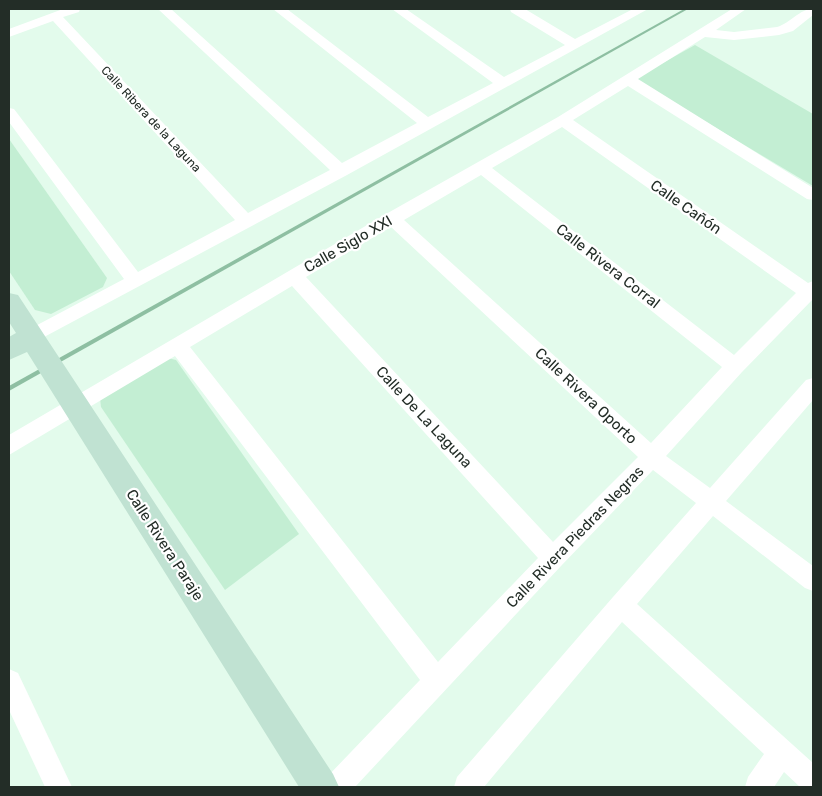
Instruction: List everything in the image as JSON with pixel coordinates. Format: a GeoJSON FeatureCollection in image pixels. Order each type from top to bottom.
{"type":"FeatureCollection","features":[{"type":"Feature","properties":{"kind":"street"},"geometry":{"type":"LineString","coordinates":[[9,33],[74,9]]}},
{"type":"Feature","properties":{"kind":"street"},"geometry":{"type":"LineString","coordinates":[[164,9],[341,171]]}},
{"type":"Feature","properties":{"kind":"street"},"geometry":{"type":"LineString","coordinates":[[279,9],[427,124]]}},
{"type":"Feature","properties":{"kind":"street"},"geometry":{"type":"LineString","coordinates":[[398,9],[503,83]]}},
{"type":"Feature","properties":{"kind":"street"},"geometry":{"type":"LineString","coordinates":[[516,9],[573,44]]}},
{"type":"Feature","properties":{"kind":"street","name":"Calle Siglo XXI"},"geometry":{"type":"LineString","coordinates":[[9,446],[70,397],[177,345],[562,120],[629,80],[740,9]]}},
{"type":"Feature","properties":{"kind":"street"},"geometry":{"type":"LineString","coordinates":[[703,33],[734,36],[779,31],[788,28],[813,9]]}},
{"type":"Feature","properties":{"kind":"street"},"geometry":{"type":"LineString","coordinates":[[9,350],[36,345],[135,281],[637,10]]}},
{"type":"Feature","properties":{"kind":"street","name":"Calle Ribera de la Laguna"},"geometry":{"type":"LineString","coordinates":[[56,16],[246,221]]}},
{"type":"Feature","properties":{"kind":"street"},"geometry":{"type":"LineString","coordinates":[[629,80],[813,195]]}},
{"type":"Feature","properties":{"kind":"street"},"geometry":{"type":"LineString","coordinates":[[9,112],[135,281]]}},
{"type":"Feature","properties":{"kind":"street","name":"Calle Cañón"},"geometry":{"type":"LineString","coordinates":[[562,120],[811,291]]}},
{"type":"Feature","properties":{"kind":"street","name":"Calle Rivera Corral"},"geometry":{"type":"LineString","coordinates":[[481,167],[735,366]]}},
{"type":"Feature","properties":{"kind":"street","name":"Calle Rivera Oporto"},"geometry":{"type":"LineString","coordinates":[[392,218],[652,457],[813,580]]}},
{"type":"Feature","properties":{"kind":"street","name":"Calle De La Laguna"},"geometry":{"type":"LineString","coordinates":[[294,276],[553,558]]}},
{"type":"Feature","properties":{"kind":"street","name":"Calle Rivera Piedras Negras"},"geometry":{"type":"LineString","coordinates":[[337,787],[553,558],[652,457],[735,366],[811,291]]}},
{"type":"Feature","properties":{"kind":"street","name":"Calle Rivera Paraje"},"geometry":{"type":"LineString","coordinates":[[9,302],[320,787]]}},
{"type":"Feature","properties":{"kind":"street"},"geometry":{"type":"LineString","coordinates":[[177,345],[438,682]]}},
{"type":"Feature","properties":{"kind":"street"},"geometry":{"type":"LineString","coordinates":[[467,787],[621,605],[712,502],[808,400]]}},
{"type":"Feature","properties":{"kind":"street"},"geometry":{"type":"LineString","coordinates":[[621,605],[813,781]]}},
{"type":"Feature","properties":{"kind":"street"},"geometry":{"type":"LineString","coordinates":[[9,682],[59,787]]}},
{"type":"Feature","properties":{"kind":"street"},"geometry":{"type":"LineString","coordinates":[[758,787],[782,752]]}},
{"type":"Feature","properties":{"kind":"green space"},"geometry":{"type":"Polygon","coordinates":[[[695,45],[813,114],[813,186],[634,79],[695,45]]]}},
{"type":"Feature","properties":{"kind":"green space"},"geometry":{"type":"Polygon","coordinates":[[[9,139],[107,278],[103,287],[51,314],[35,310],[9,271],[9,139]]]}},
{"type":"Feature","properties":{"kind":"green space"},"geometry":{"type":"Polygon","coordinates":[[[168,358],[176,360],[299,534],[225,590],[101,407],[100,398],[168,358]]]}},
{"type":"Feature","properties":{"kind":"waterway"},"geometry":{"type":"LineString","coordinates":[[9,389],[686,9]]}}]}
